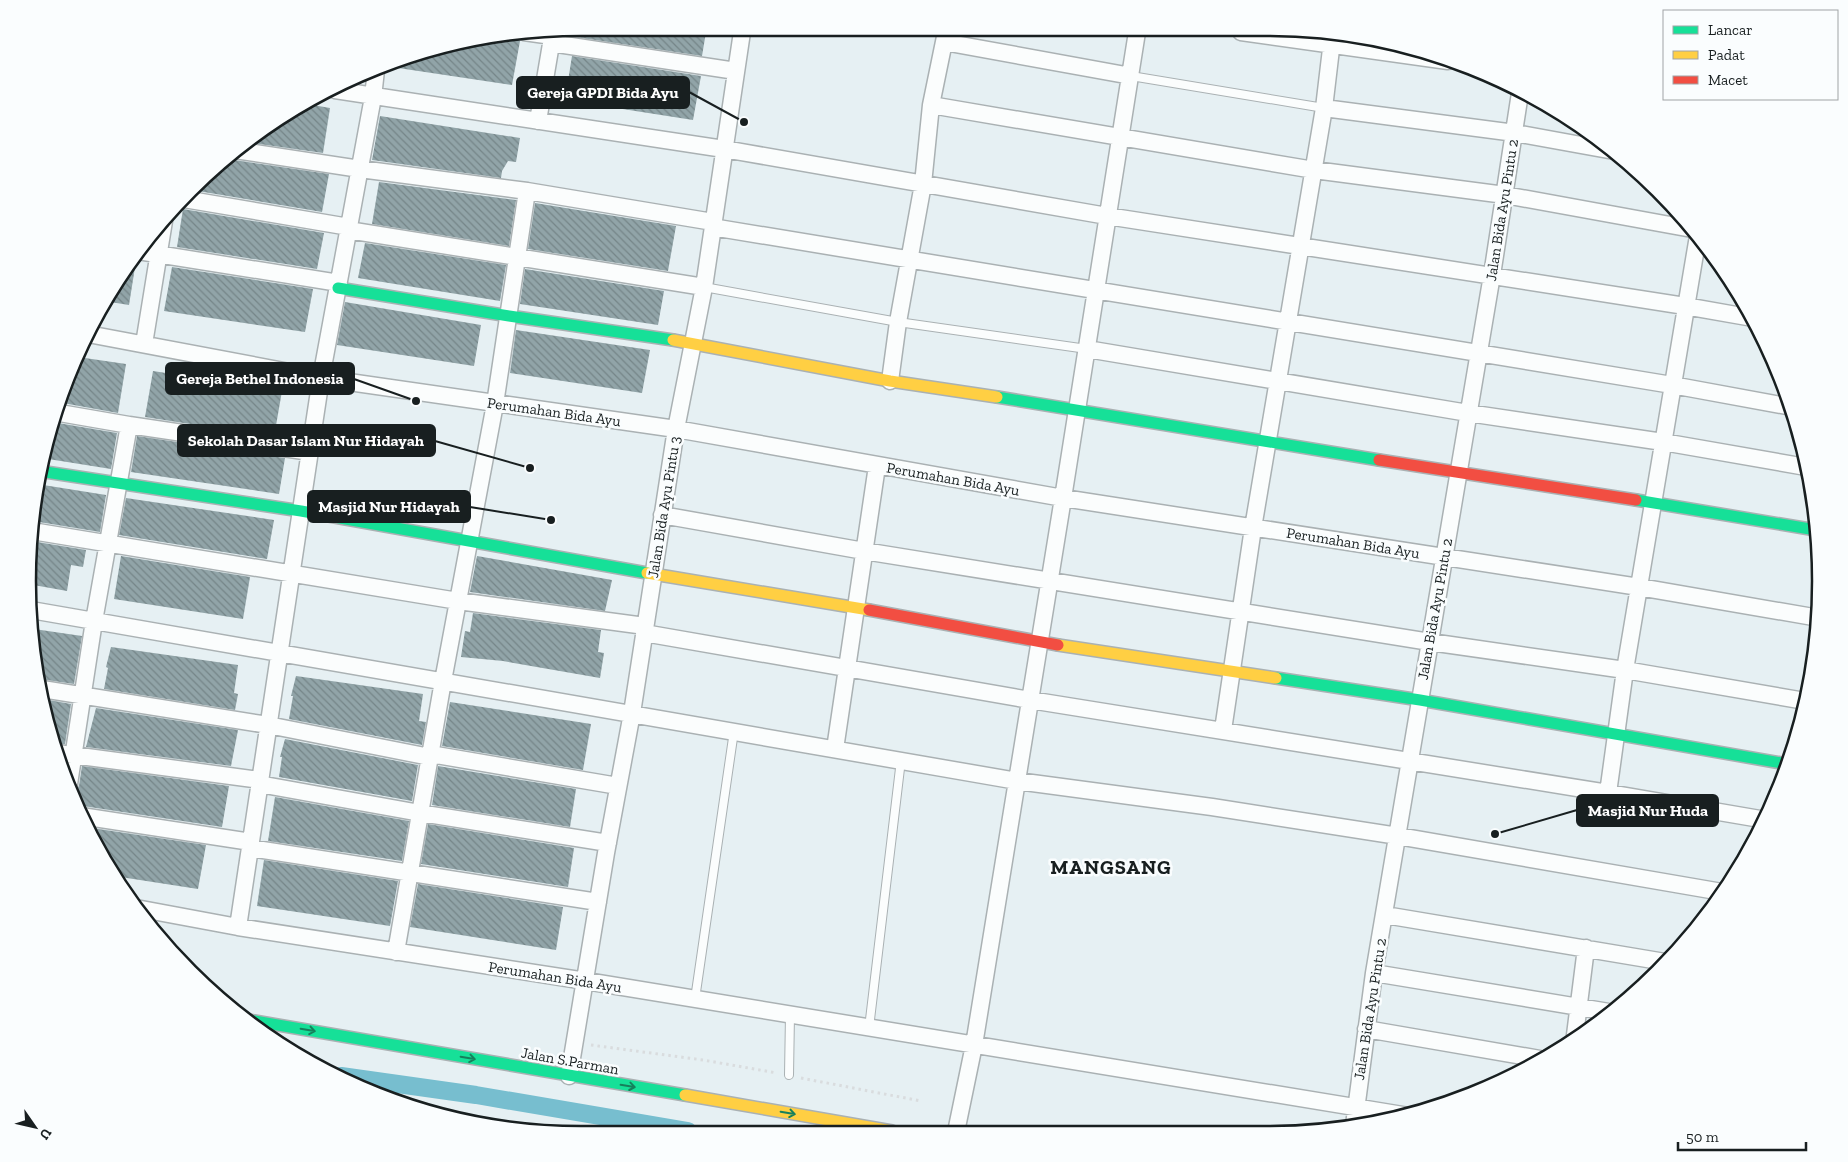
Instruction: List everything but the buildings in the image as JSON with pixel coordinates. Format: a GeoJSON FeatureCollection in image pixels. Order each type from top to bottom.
{"type":"FeatureCollection","features":[{"type":"Feature","properties":{"kind":"street","name":"Jalan Bida Ayu Pintu 3"},"geometry":{"type":"LineString","coordinates":[[569,1076],[632,713],[676,429],[704,287],[741,36]]}},
{"type":"Feature","properties":{"kind":"street"},"geometry":{"type":"LineString","coordinates":[[957,1126],[974,1045],[1064,498],[1136,36]]}},
{"type":"Feature","properties":{"kind":"street"},"geometry":{"type":"LineString","coordinates":[[538,121],[552,37],[736,71]]}},
{"type":"Feature","properties":{"kind":"street"},"geometry":{"type":"LineString","coordinates":[[890,381],[898,322],[923,184],[931,105],[945,37],[1131,76]]}},
{"type":"Feature","properties":{"kind":"street"},"geometry":{"type":"LineString","coordinates":[[1223,730],[1253,528],[1302,246],[1333,40]]}},
{"type":"Feature","properties":{"kind":"street"},"geometry":{"type":"LineString","coordinates":[[238,927],[321,378],[375,77]]}},
{"type":"Feature","properties":{"kind":"street"},"geometry":{"type":"LineString","coordinates":[[342,91],[724,149],[1108,216],[1492,275],[1743,316]]}},
{"type":"Feature","properties":{"kind":"street","name":"Jalan Bida Ayu Pintu 2"},"geometry":{"type":"LineString","coordinates":[[1355,1118],[1374,973],[1492,275],[1519,98]]}},
{"type":"Feature","properties":{"kind":"street"},"geometry":{"type":"LineString","coordinates":[[931,105],[1314,170],[1505,195],[1680,226]]}},
{"type":"Feature","properties":{"kind":"street"},"geometry":{"type":"LineString","coordinates":[[1324,108],[1515,133],[1598,148]]}},
{"type":"Feature","properties":{"kind":"street"},"geometry":{"type":"LineString","coordinates":[[246,152],[527,191],[910,260],[1289,321],[1783,405]]}},
{"type":"Feature","properties":{"kind":"street"},"geometry":{"type":"LineString","coordinates":[[396,952],[443,681],[495,404],[527,191]]}},
{"type":"Feature","properties":{"kind":"street"},"geometry":{"type":"LineString","coordinates":[[191,201],[704,287]]}},
{"type":"Feature","properties":{"kind":"street"},"geometry":{"type":"LineString","coordinates":[[144,344],[162,233]]}},
{"type":"Feature","properties":{"kind":"street"},"geometry":{"type":"LineString","coordinates":[[1608,793],[1625,670],[1696,246]]}},
{"type":"Feature","properties":{"kind":"street"},"geometry":{"type":"LineString","coordinates":[[147,251],[509,316],[693,343],[890,381],[1077,409],[1268,442],[1809,529]]}},
{"type":"Feature","properties":{"kind":"street","name":"Perumahan Bida Ayu"},"geometry":{"type":"LineString","coordinates":[[95,335],[321,378],[676,429],[1064,498],[1639,587],[1811,617]]}},
{"type":"Feature","properties":{"kind":"street"},"geometry":{"type":"LineString","coordinates":[[1087,349],[1799,466]]}},
{"type":"Feature","properties":{"kind":"street"},"geometry":{"type":"LineString","coordinates":[[63,414],[310,452]]}},
{"type":"Feature","properties":{"kind":"street"},"geometry":{"type":"LineString","coordinates":[[71,771],[94,621],[128,425]]}},
{"type":"Feature","properties":{"kind":"street"},"geometry":{"type":"LineString","coordinates":[[835,749],[877,466]]}},
{"type":"Feature","properties":{"kind":"street"},"geometry":{"type":"LineString","coordinates":[[48,472],[301,511],[1040,642],[1420,700],[1780,763]]}},
{"type":"Feature","properties":{"kind":"street"},"geometry":{"type":"LineString","coordinates":[[662,515],[864,551],[1430,642],[1625,670],[1798,700]]}},
{"type":"Feature","properties":{"kind":"street"},"geometry":{"type":"LineString","coordinates":[[38,532],[458,601],[645,629],[1030,700],[1757,819]]}},
{"type":"Feature","properties":{"kind":"street"},"geometry":{"type":"LineString","coordinates":[[37,611],[1017,781],[1212,807],[1398,836],[1715,891]]}},
{"type":"Feature","properties":{"kind":"street"},"geometry":{"type":"LineString","coordinates":[[48,690],[268,725],[430,756],[618,786]]}},
{"type":"Feature","properties":{"kind":"street"},"geometry":{"type":"LineString","coordinates":[[64,754],[260,782],[420,814],[608,843]]}},
{"type":"Feature","properties":{"kind":"street"},"geometry":{"type":"LineString","coordinates":[[90,818],[410,873],[598,902]]}},
{"type":"Feature","properties":{"kind":"street","name":"Perumahan Bida Ayu"},"geometry":{"type":"LineString","coordinates":[[147,910],[238,927],[586,981],[1385,1112]]}},
{"type":"Feature","properties":{"kind":"street"},"geometry":{"type":"LineString","coordinates":[[1385,915],[1657,961]]}},
{"type":"Feature","properties":{"kind":"street"},"geometry":{"type":"LineString","coordinates":[[1576,1030],[1586,948]]}},
{"type":"Feature","properties":{"kind":"street"},"geometry":{"type":"LineString","coordinates":[[1374,973],[1602,1011]]}},
{"type":"Feature","properties":{"kind":"street","name":"Jalan S.Parman"},"geometry":{"type":"LineString","coordinates":[[262,1022],[857,1126]]}},
{"type":"Feature","properties":{"kind":"street"},"geometry":{"type":"LineString","coordinates":[[1366,1029],[1532,1057]]}},
{"type":"Feature","properties":{"kind":"lane"},"geometry":{"type":"LineString","coordinates":[[1131,76],[1324,108]]}},
{"type":"Feature","properties":{"kind":"lane"},"geometry":{"type":"LineString","coordinates":[[704,287],[898,322],[1087,349]]}},
{"type":"Feature","properties":{"kind":"lane"},"geometry":{"type":"LineString","coordinates":[[695,999],[734,731]]}},
{"type":"Feature","properties":{"kind":"lane"},"geometry":{"type":"LineString","coordinates":[[869,1028],[901,760]]}},
{"type":"Feature","properties":{"kind":"lane"},"geometry":{"type":"LineString","coordinates":[[789,1076],[790,1015]]}},
{"type":"Feature","properties":{"kind":"path"},"geometry":{"type":"LineString","coordinates":[[575,1043],[703,1060],[921,1101]]}},
{"type":"Feature","properties":{"kind":"waterway"},"geometry":{"type":"LineString","coordinates":[[361,1079],[476,1095],[659,1126]]}},
{"type":"Feature","properties":{"kind":"traffic: fast"},"geometry":{"type":"LineString","coordinates":[[338,288],[673,340]]}},
{"type":"Feature","properties":{"kind":"traffic: fast"},"geometry":{"type":"LineString","coordinates":[[997,397],[1379,460]]}},
{"type":"Feature","properties":{"kind":"traffic: fast"},"geometry":{"type":"LineString","coordinates":[[48,472],[301,511],[647,573]]}},
{"type":"Feature","properties":{"kind":"traffic: fast"},"geometry":{"type":"LineString","coordinates":[[1636,500],[1809,529]]}},
{"type":"Feature","properties":{"kind":"traffic: fast"},"geometry":{"type":"LineString","coordinates":[[1276,678],[1420,700],[1780,763]]}},
{"type":"Feature","properties":{"kind":"traffic: fast"},"geometry":{"type":"LineString","coordinates":[[262,1022],[685,1095]]}},
{"type":"Feature","properties":{"kind":"traffic: slow"},"geometry":{"type":"LineString","coordinates":[[673,340],[890,381],[997,397]]}},
{"type":"Feature","properties":{"kind":"traffic: slow"},"geometry":{"type":"LineString","coordinates":[[647,573],[869,610]]}},
{"type":"Feature","properties":{"kind":"traffic: slow"},"geometry":{"type":"LineString","coordinates":[[1058,645],[1276,678]]}},
{"type":"Feature","properties":{"kind":"traffic: slow"},"geometry":{"type":"LineString","coordinates":[[685,1095],[863,1126]]}},
{"type":"Feature","properties":{"kind":"traffic: jam"},"geometry":{"type":"LineString","coordinates":[[1379,460],[1636,500]]}},
{"type":"Feature","properties":{"kind":"traffic: jam"},"geometry":{"type":"LineString","coordinates":[[869,610],[1058,645]]}},
{"type":"Feature","properties":{"kind":"place","name":"Gereja GPDI Bida Ayu"},"geometry":{"type":"Point","coordinates":[744,122]}},
{"type":"Feature","properties":{"kind":"place","name":"Gereja Bethel Indonesia"},"geometry":{"type":"Point","coordinates":[416,401]}},
{"type":"Feature","properties":{"kind":"place","name":"Sekolah Dasar Islam Nur Hidayah"},"geometry":{"type":"Point","coordinates":[530,468]}},
{"type":"Feature","properties":{"kind":"place","name":"Masjid Nur Hidayah"},"geometry":{"type":"Point","coordinates":[551,520]}},
{"type":"Feature","properties":{"kind":"place","name":"Masjid Nur Huda"},"geometry":{"type":"Point","coordinates":[1495,834]}},
{"type":"Feature","properties":{"kind":"district","name":"MANGSANG"},"geometry":{"type":"Point","coordinates":[1111,867]}}]}
